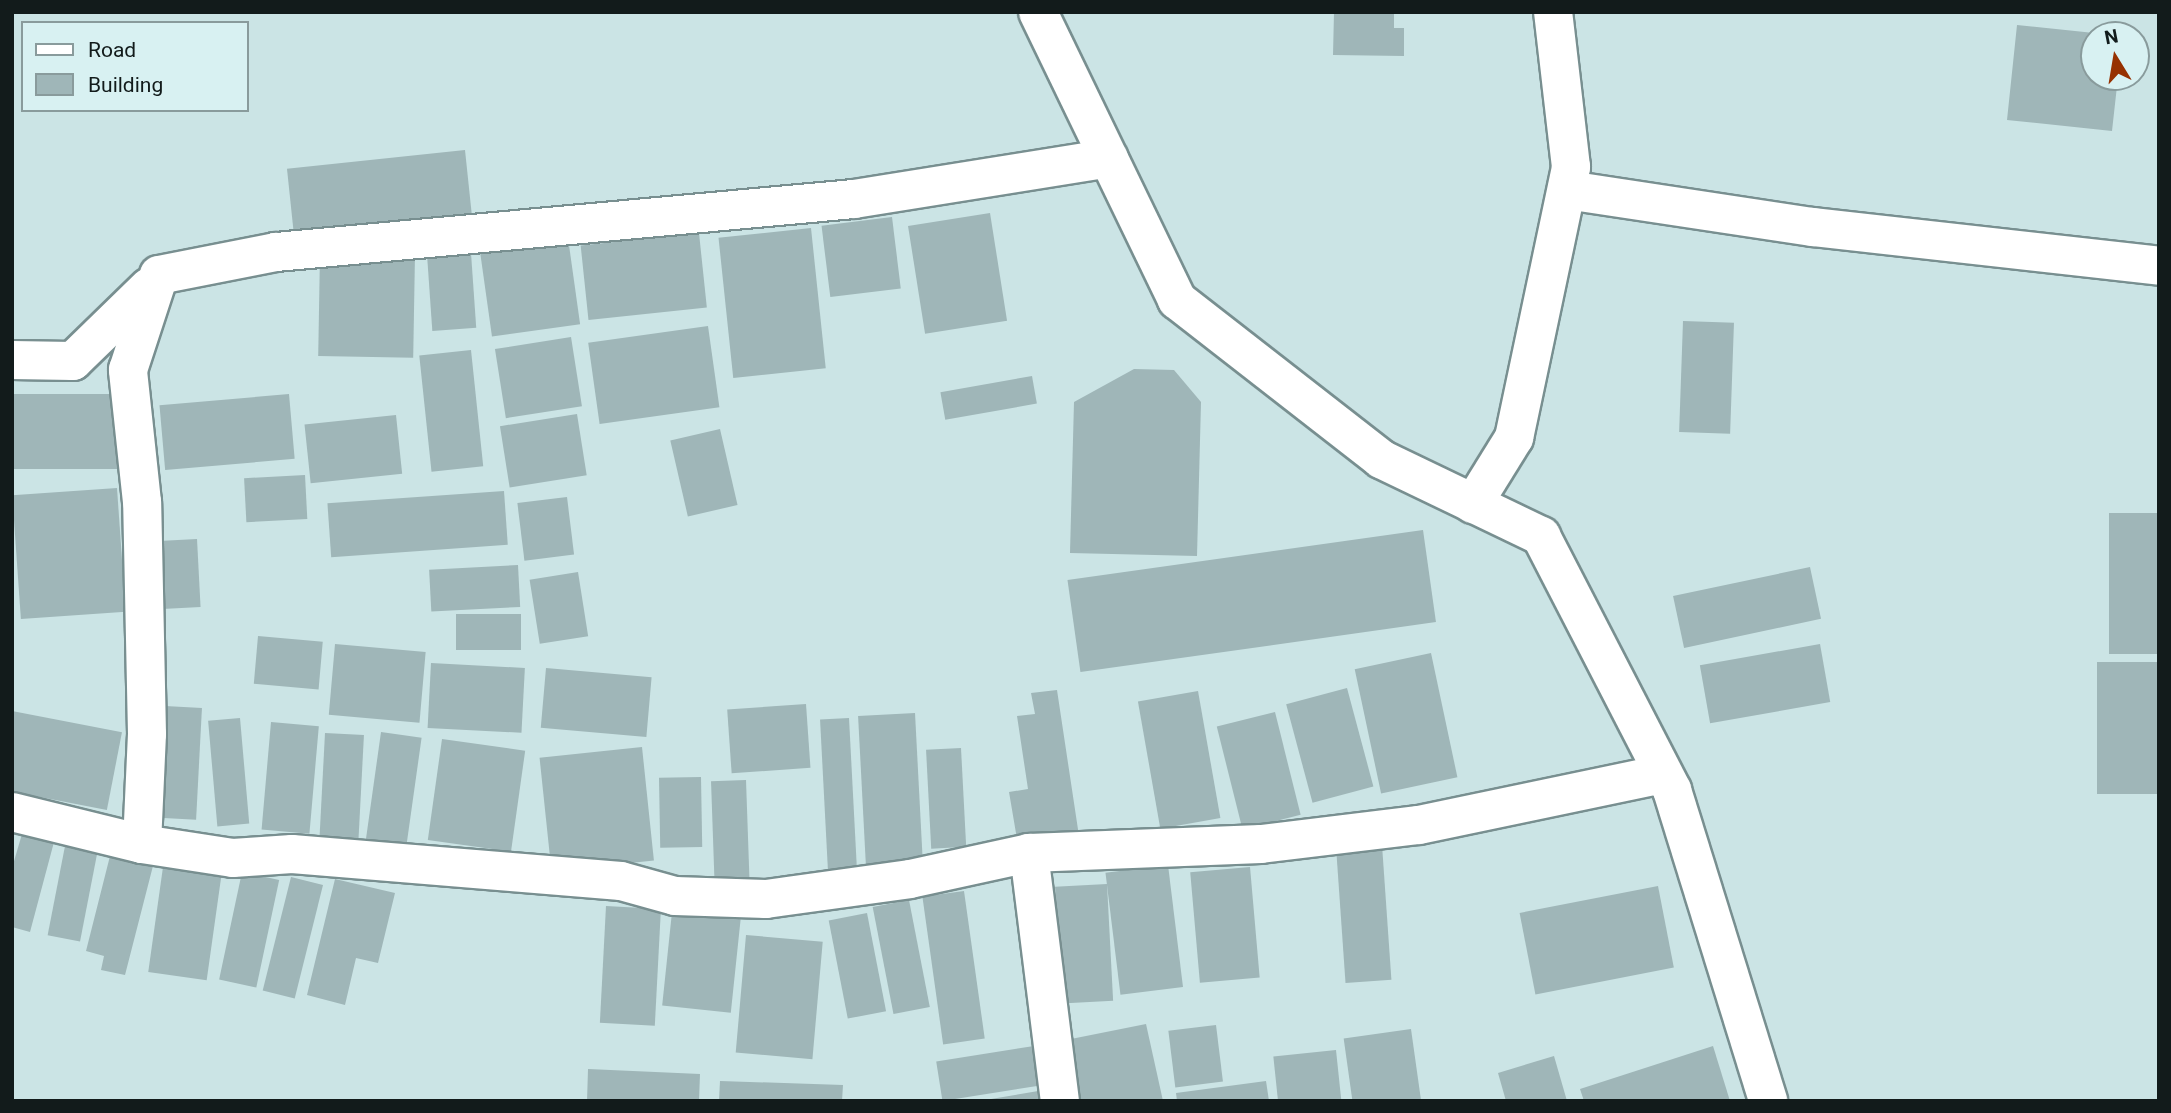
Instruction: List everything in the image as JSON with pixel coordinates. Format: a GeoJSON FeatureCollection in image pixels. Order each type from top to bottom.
{"type":"FeatureCollection","features":[{"type":"Feature","properties":{"kind":"street"},"geometry":{"type":"LineString","coordinates":[[1038,12],[1177,300],[1381,460],[1541,536],[1663,775],[1768,1101]]}},
{"type":"Feature","properties":{"kind":"street"},"geometry":{"type":"LineString","coordinates":[[1473,504],[1514,438],[1571,167],[1553,12]]}},
{"type":"Feature","properties":{"kind":"street"},"geometry":{"type":"LineString","coordinates":[[12,360],[73,361],[159,275],[276,252],[854,199],[1109,158]]}},
{"type":"Feature","properties":{"kind":"street"},"geometry":{"type":"LineString","coordinates":[[1567,190],[1800,226],[2159,266]]}},
{"type":"Feature","properties":{"kind":"street"},"geometry":{"type":"LineString","coordinates":[[142,844],[147,734],[142,502],[128,370],[159,275]]}},
{"type":"Feature","properties":{"kind":"street"},"geometry":{"type":"LineString","coordinates":[[12,812],[142,844],[233,858],[292,854],[621,881],[675,896],[766,899],[910,879],[1029,853],[1248,845],[1419,825],[1663,775]]}},
{"type":"Feature","properties":{"kind":"street"},"geometry":{"type":"LineString","coordinates":[[1029,853],[1060,1101]]}},
{"type":"Feature","properties":{"kind":"building"},"geometry":{"type":"Polygon","coordinates":[[[1334,12],[1394,12],[1394,28],[1404,28],[1404,56],[1333,55],[1334,12]]]}},
{"type":"Feature","properties":{"kind":"building"},"geometry":{"type":"Polygon","coordinates":[[[2017,25],[2080,32],[2080,91],[2116,91],[2112,131],[2007,120],[2017,25]]]}},
{"type":"Feature","properties":{"kind":"building"},"geometry":{"type":"Polygon","coordinates":[[[465,150],[473,222],[295,240],[287,169],[465,150]]]}},
{"type":"Feature","properties":{"kind":"building"},"geometry":{"type":"Polygon","coordinates":[[[990,213],[1007,321],[925,334],[908,226],[990,213]]]}},
{"type":"Feature","properties":{"kind":"building"},"geometry":{"type":"Polygon","coordinates":[[[892,217],[901,288],[830,297],[822,226],[892,217]]]}},
{"type":"Feature","properties":{"kind":"building"},"geometry":{"type":"Polygon","coordinates":[[[811,228],[826,368],[733,378],[719,238],[811,228]]]}},
{"type":"Feature","properties":{"kind":"building"},"geometry":{"type":"Polygon","coordinates":[[[699,233],[707,308],[588,320],[581,245],[699,233]]]}},
{"type":"Feature","properties":{"kind":"building"},"geometry":{"type":"Polygon","coordinates":[[[568,238],[580,324],[492,337],[480,250],[568,238]]]}},
{"type":"Feature","properties":{"kind":"building"},"geometry":{"type":"Polygon","coordinates":[[[320,253],[415,255],[413,358],[318,356],[320,253]]]}},
{"type":"Feature","properties":{"kind":"building"},"geometry":{"type":"Polygon","coordinates":[[[471,253],[476,328],[432,331],[427,256],[471,253]]]}},
{"type":"Feature","properties":{"kind":"building"},"geometry":{"type":"Polygon","coordinates":[[[1683,321],[1734,323],[1730,434],[1679,432],[1683,321]]]}},
{"type":"Feature","properties":{"kind":"building"},"geometry":{"type":"Polygon","coordinates":[[[708,326],[719,407],[600,424],[588,343],[708,326]]]}},
{"type":"Feature","properties":{"kind":"building"},"geometry":{"type":"Polygon","coordinates":[[[571,337],[582,406],[506,418],[495,349],[571,337]]]}},
{"type":"Feature","properties":{"kind":"building"},"geometry":{"type":"Polygon","coordinates":[[[471,350],[483,466],[432,472],[419,355],[471,350]]]}},
{"type":"Feature","properties":{"kind":"building"},"geometry":{"type":"Polygon","coordinates":[[[1134,369],[1174,370],[1201,402],[1197,556],[1070,553],[1074,402],[1134,369]]]}},
{"type":"Feature","properties":{"kind":"building"},"geometry":{"type":"Polygon","coordinates":[[[1032,376],[1037,404],[945,420],[940,392],[1032,376]]]}},
{"type":"Feature","properties":{"kind":"building"},"geometry":{"type":"Polygon","coordinates":[[[12,394],[119,394],[119,469],[12,469],[12,394]]]}},
{"type":"Feature","properties":{"kind":"building"},"geometry":{"type":"Polygon","coordinates":[[[289,394],[295,459],[165,470],[159,405],[289,394]]]}},
{"type":"Feature","properties":{"kind":"building"},"geometry":{"type":"Polygon","coordinates":[[[577,414],[587,475],[510,487],[500,426],[577,414]]]}},
{"type":"Feature","properties":{"kind":"building"},"geometry":{"type":"Polygon","coordinates":[[[396,415],[402,474],[311,483],[305,425],[396,415]]]}},
{"type":"Feature","properties":{"kind":"building"},"geometry":{"type":"Polygon","coordinates":[[[720,429],[738,505],[688,516],[670,440],[720,429]]]}},
{"type":"Feature","properties":{"kind":"building"},"geometry":{"type":"Polygon","coordinates":[[[305,475],[307,519],[246,522],[244,478],[305,475]]]}},
{"type":"Feature","properties":{"kind":"building"},"geometry":{"type":"Polygon","coordinates":[[[117,488],[126,612],[21,619],[12,495],[117,488]]]}},
{"type":"Feature","properties":{"kind":"building"},"geometry":{"type":"Polygon","coordinates":[[[504,491],[508,545],[331,557],[327,503],[504,491]]]}},
{"type":"Feature","properties":{"kind":"building"},"geometry":{"type":"Polygon","coordinates":[[[567,497],[574,555],[524,561],[517,503],[567,497]]]}},
{"type":"Feature","properties":{"kind":"building"},"geometry":{"type":"Polygon","coordinates":[[[2109,513],[2159,513],[2159,654],[2109,654],[2109,513]]]}},
{"type":"Feature","properties":{"kind":"building"},"geometry":{"type":"Polygon","coordinates":[[[1423,530],[1436,622],[1080,672],[1067,580],[1423,530]]]}},
{"type":"Feature","properties":{"kind":"building"},"geometry":{"type":"Polygon","coordinates":[[[197,539],[201,607],[158,609],[154,541],[197,539]]]}},
{"type":"Feature","properties":{"kind":"building"},"geometry":{"type":"Polygon","coordinates":[[[518,565],[520,607],[431,612],[429,570],[518,565]]]}},
{"type":"Feature","properties":{"kind":"building"},"geometry":{"type":"Polygon","coordinates":[[[1810,567],[1821,619],[1684,648],[1673,596],[1810,567]]]}},
{"type":"Feature","properties":{"kind":"building"},"geometry":{"type":"Polygon","coordinates":[[[578,572],[588,636],[540,644],[530,580],[578,572]]]}},
{"type":"Feature","properties":{"kind":"building"},"geometry":{"type":"Polygon","coordinates":[[[456,614],[521,614],[521,650],[456,650],[456,614]]]}},
{"type":"Feature","properties":{"kind":"building"},"geometry":{"type":"Polygon","coordinates":[[[258,636],[323,642],[319,689],[254,684],[258,636]]]}},
{"type":"Feature","properties":{"kind":"building"},"geometry":{"type":"Polygon","coordinates":[[[335,644],[426,652],[419,723],[329,715],[335,644]]]}},
{"type":"Feature","properties":{"kind":"building"},"geometry":{"type":"Polygon","coordinates":[[[1820,644],[1830,702],[1710,723],[1700,665],[1820,644]]]}},
{"type":"Feature","properties":{"kind":"building"},"geometry":{"type":"Polygon","coordinates":[[[1431,653],[1457,777],[1381,793],[1355,669],[1431,653]]]}},
{"type":"Feature","properties":{"kind":"building"},"geometry":{"type":"Polygon","coordinates":[[[2097,662],[2159,662],[2159,794],[2097,794],[2097,662]]]}},
{"type":"Feature","properties":{"kind":"building"},"geometry":{"type":"Polygon","coordinates":[[[431,663],[525,668],[521,733],[428,728],[431,663]]]}},
{"type":"Feature","properties":{"kind":"building"},"geometry":{"type":"Polygon","coordinates":[[[546,668],[652,677],[646,737],[541,728],[546,668]]]}},
{"type":"Feature","properties":{"kind":"building"},"geometry":{"type":"Polygon","coordinates":[[[1347,688],[1373,787],[1313,803],[1286,704],[1347,688]]]}},
{"type":"Feature","properties":{"kind":"building"},"geometry":{"type":"Polygon","coordinates":[[[1057,690],[1079,836],[1018,845],[1009,792],[1028,789],[1017,716],[1035,714],[1031,693],[1057,690]]]}},
{"type":"Feature","properties":{"kind":"building"},"geometry":{"type":"Polygon","coordinates":[[[1198,691],[1220,818],[1160,829],[1138,702],[1198,691]]]}},
{"type":"Feature","properties":{"kind":"building"},"geometry":{"type":"Polygon","coordinates":[[[806,704],[810,768],[732,773],[727,710],[806,704]]]}},
{"type":"Feature","properties":{"kind":"building"},"geometry":{"type":"Polygon","coordinates":[[[165,706],[202,708],[196,820],[159,818],[165,706]]]}},
{"type":"Feature","properties":{"kind":"building"},"geometry":{"type":"Polygon","coordinates":[[[12,711],[122,732],[107,810],[12,791],[12,711]]]}},
{"type":"Feature","properties":{"kind":"building"},"geometry":{"type":"Polygon","coordinates":[[[1275,712],[1301,815],[1242,829],[1217,727],[1275,712]]]}},
{"type":"Feature","properties":{"kind":"building"},"geometry":{"type":"Polygon","coordinates":[[[915,713],[923,862],[866,865],[858,716],[915,713]]]}},
{"type":"Feature","properties":{"kind":"building"},"geometry":{"type":"Polygon","coordinates":[[[240,718],[249,824],[217,826],[208,721],[240,718]]]}},
{"type":"Feature","properties":{"kind":"building"},"geometry":{"type":"Polygon","coordinates":[[[849,718],[857,873],[828,874],[820,720],[849,718]]]}},
{"type":"Feature","properties":{"kind":"building"},"geometry":{"type":"Polygon","coordinates":[[[271,722],[319,726],[309,834],[262,830],[271,722]]]}},
{"type":"Feature","properties":{"kind":"building"},"geometry":{"type":"Polygon","coordinates":[[[381,732],[422,738],[406,852],[365,846],[381,732]]]}},
{"type":"Feature","properties":{"kind":"building"},"geometry":{"type":"Polygon","coordinates":[[[325,733],[364,735],[358,841],[319,839],[325,733]]]}},
{"type":"Feature","properties":{"kind":"building"},"geometry":{"type":"Polygon","coordinates":[[[442,739],[525,751],[511,852],[428,840],[442,739]]]}},
{"type":"Feature","properties":{"kind":"building"},"geometry":{"type":"Polygon","coordinates":[[[642,747],[654,860],[551,871],[540,758],[642,747]]]}},
{"type":"Feature","properties":{"kind":"building"},"geometry":{"type":"Polygon","coordinates":[[[961,748],[966,847],[931,849],[926,750],[961,748]]]}},
{"type":"Feature","properties":{"kind":"building"},"geometry":{"type":"Polygon","coordinates":[[[701,777],[702,847],[660,848],[659,778],[701,777]]]}},
{"type":"Feature","properties":{"kind":"building"},"geometry":{"type":"Polygon","coordinates":[[[746,780],[750,884],[715,885],[711,781],[746,780]]]}},
{"type":"Feature","properties":{"kind":"building"},"geometry":{"type":"Polygon","coordinates":[[[22,834],[54,842],[30,932],[12,927],[12,868],[22,834]]]}},
{"type":"Feature","properties":{"kind":"building"},"geometry":{"type":"Polygon","coordinates":[[[1382,845],[1391,980],[1346,983],[1336,848],[1382,845]]]}},
{"type":"Feature","properties":{"kind":"building"},"geometry":{"type":"Polygon","coordinates":[[[65,846],[97,852],[80,942],[48,935],[65,846]]]}},
{"type":"Feature","properties":{"kind":"building"},"geometry":{"type":"Polygon","coordinates":[[[111,852],[154,862],[125,975],[101,970],[104,956],[86,951],[111,852]]]}},
{"type":"Feature","properties":{"kind":"building"},"geometry":{"type":"Polygon","coordinates":[[[1168,865],[1183,987],[1120,995],[1105,873],[1168,865]]]}},
{"type":"Feature","properties":{"kind":"building"},"geometry":{"type":"Polygon","coordinates":[[[163,867],[221,875],[207,980],[148,972],[163,867]]]}},
{"type":"Feature","properties":{"kind":"building"},"geometry":{"type":"Polygon","coordinates":[[[1250,867],[1260,978],[1200,983],[1190,872],[1250,867]]]}},
{"type":"Feature","properties":{"kind":"building"},"geometry":{"type":"Polygon","coordinates":[[[242,872],[279,880],[256,987],[219,980],[242,872]]]}},
{"type":"Feature","properties":{"kind":"building"},"geometry":{"type":"Polygon","coordinates":[[[291,877],[323,885],[295,999],[263,991],[291,877]]]}},
{"type":"Feature","properties":{"kind":"building"},"geometry":{"type":"Polygon","coordinates":[[[335,879],[395,893],[378,963],[356,958],[345,1005],[307,995],[335,879]]]}},
{"type":"Feature","properties":{"kind":"building"},"geometry":{"type":"Polygon","coordinates":[[[1107,884],[1113,1001],[1061,1004],[1055,887],[1107,884]]]}},
{"type":"Feature","properties":{"kind":"building"},"geometry":{"type":"Polygon","coordinates":[[[1658,886],[1674,967],[1535,994],[1520,913],[1658,886]]]}},
{"type":"Feature","properties":{"kind":"building"},"geometry":{"type":"Polygon","coordinates":[[[964,891],[985,1039],[943,1044],[922,897],[964,891]]]}},
{"type":"Feature","properties":{"kind":"building"},"geometry":{"type":"Polygon","coordinates":[[[909,900],[930,1007],[893,1014],[873,907],[909,900]]]}},
{"type":"Feature","properties":{"kind":"building"},"geometry":{"type":"Polygon","coordinates":[[[606,906],[661,909],[655,1026],[600,1023],[606,906]]]}},
{"type":"Feature","properties":{"kind":"building"},"geometry":{"type":"Polygon","coordinates":[[[672,912],[741,919],[731,1013],[662,1005],[672,912]]]}},
{"type":"Feature","properties":{"kind":"building"},"geometry":{"type":"Polygon","coordinates":[[[867,913],[886,1011],[848,1019],[829,920],[867,913]]]}},
{"type":"Feature","properties":{"kind":"building"},"geometry":{"type":"Polygon","coordinates":[[[746,935],[823,942],[812,1059],[736,1053],[746,935]]]}},
{"type":"Feature","properties":{"kind":"building"},"geometry":{"type":"Polygon","coordinates":[[[1146,1024],[1163,1101],[1079,1101],[1066,1040],[1146,1024]]]}},
{"type":"Feature","properties":{"kind":"building"},"geometry":{"type":"Polygon","coordinates":[[[1216,1025],[1223,1082],[1175,1087],[1168,1031],[1216,1025]]]}},
{"type":"Feature","properties":{"kind":"building"},"geometry":{"type":"Polygon","coordinates":[[[1411,1029],[1421,1101],[1352,1101],[1344,1038],[1411,1029]]]}},
{"type":"Feature","properties":{"kind":"building"},"geometry":{"type":"Polygon","coordinates":[[[1034,1046],[1040,1086],[942,1101],[936,1061],[1034,1046]]]}},
{"type":"Feature","properties":{"kind":"building"},"geometry":{"type":"Polygon","coordinates":[[[1713,1046],[1730,1101],[1584,1101],[1580,1089],[1713,1046]]]}},
{"type":"Feature","properties":{"kind":"building"},"geometry":{"type":"Polygon","coordinates":[[[1336,1050],[1341,1101],[1278,1101],[1273,1057],[1336,1050]]]}},
{"type":"Feature","properties":{"kind":"building"},"geometry":{"type":"Polygon","coordinates":[[[1554,1056],[1567,1101],[1506,1101],[1498,1073],[1554,1056]]]}},
{"type":"Feature","properties":{"kind":"building"},"geometry":{"type":"Polygon","coordinates":[[[588,1069],[700,1074],[699,1101],[587,1101],[588,1069]]]}},
{"type":"Feature","properties":{"kind":"building"},"geometry":{"type":"Polygon","coordinates":[[[720,1081],[843,1085],[842,1101],[719,1101],[720,1081]]]}},
{"type":"Feature","properties":{"kind":"building"},"geometry":{"type":"Polygon","coordinates":[[[1266,1081],[1269,1101],[1177,1101],[1176,1093],[1266,1081]]]}},
{"type":"Feature","properties":{"kind":"building"},"geometry":{"type":"Polygon","coordinates":[[[1050,1089],[1051,1101],[991,1101],[991,1099],[1050,1089]]]}}]}
